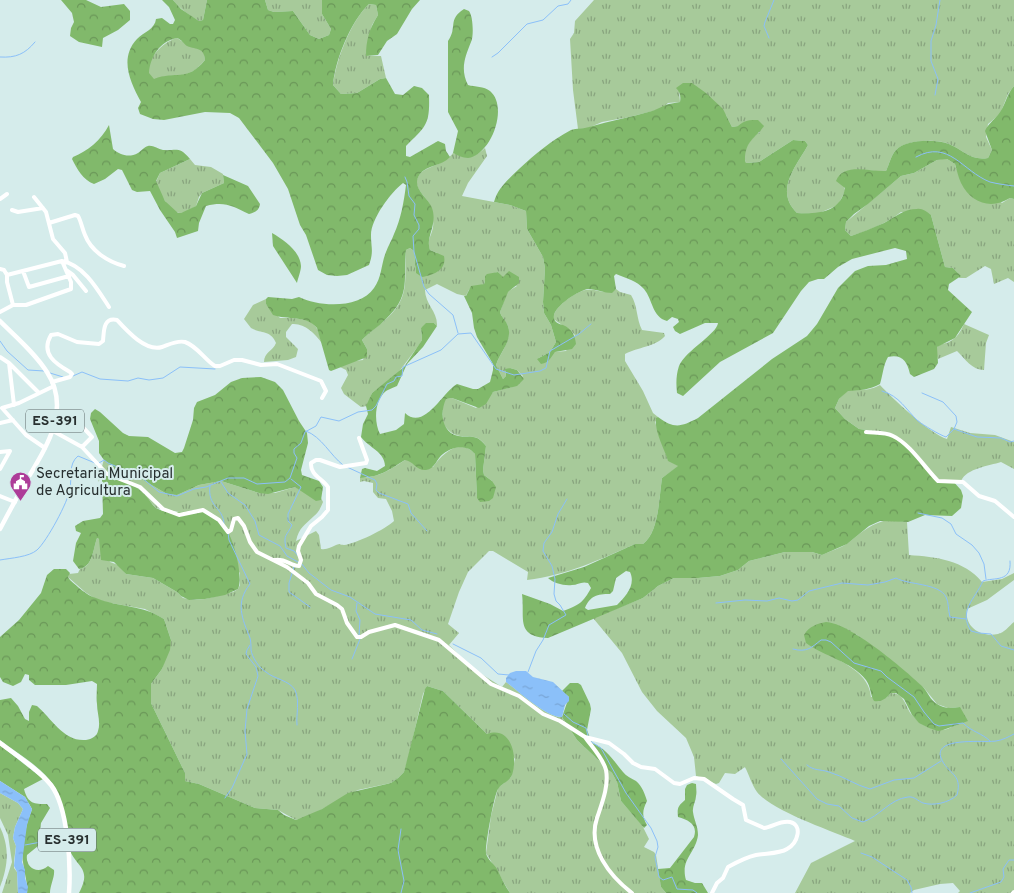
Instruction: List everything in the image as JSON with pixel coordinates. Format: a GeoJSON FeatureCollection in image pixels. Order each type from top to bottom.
{"type":"FeatureCollection","features":[{"type":"Feature","properties":{"kind":"main road","name":"ES-391"},"geometry":{"type":"LineString","coordinates":[[0,321],[45,368],[56,395],[57,413],[53,431],[45,448],[0,529]]}},
{"type":"Feature","properties":{"kind":"main road","name":"ES-391"},"geometry":{"type":"LineString","coordinates":[[0,743],[42,776],[56,794],[63,812],[70,861],[69,893]]}},
{"type":"Feature","properties":{"kind":"street"},"geometry":{"type":"LineString","coordinates":[[0,199],[7,194]]}},
{"type":"Feature","properties":{"kind":"street"},"geometry":{"type":"LineString","coordinates":[[0,312],[13,305],[26,305],[71,290],[66,270],[65,253],[53,239],[43,208],[34,197]]}},
{"type":"Feature","properties":{"kind":"street"},"geometry":{"type":"LineString","coordinates":[[12,210],[18,212],[43,208]]}},
{"type":"Feature","properties":{"kind":"street"},"geometry":{"type":"LineString","coordinates":[[49,223],[75,215],[78,216],[86,238],[98,253],[106,260],[124,266]]}},
{"type":"Feature","properties":{"kind":"street"},"geometry":{"type":"LineString","coordinates":[[7,275],[65,262],[74,266],[90,281],[109,307]]}},
{"type":"Feature","properties":{"kind":"street"},"geometry":{"type":"LineString","coordinates":[[0,268],[7,275],[13,305]]}},
{"type":"Feature","properties":{"kind":"street"},"geometry":{"type":"LineString","coordinates":[[66,270],[73,275],[86,291]]}},
{"type":"Feature","properties":{"kind":"street"},"geometry":{"type":"LineString","coordinates":[[23,271],[29,287],[68,276]]}},
{"type":"Feature","properties":{"kind":"street"},"geometry":{"type":"LineString","coordinates":[[45,448],[26,435],[2,408],[14,405],[70,377],[72,374],[70,372],[54,362],[50,357],[48,344],[51,335],[58,334],[77,342],[99,344],[103,340],[106,324],[113,319],[117,320],[138,340],[152,348],[184,342],[215,366],[220,366],[234,360],[261,365],[277,364],[313,377],[324,384],[326,391],[322,398]]}},
{"type":"Feature","properties":{"kind":"street"},"geometry":{"type":"LineString","coordinates":[[0,358],[9,363],[39,393]]}},
{"type":"Feature","properties":{"kind":"street"},"geometry":{"type":"LineString","coordinates":[[9,363],[14,405]]}},
{"type":"Feature","properties":{"kind":"street"},"geometry":{"type":"LineString","coordinates":[[57,413],[71,418],[92,437],[82,447]]}},
{"type":"Feature","properties":{"kind":"street"},"geometry":{"type":"LineString","coordinates":[[0,422],[12,420]]}},
{"type":"Feature","properties":{"kind":"street"},"geometry":{"type":"LineString","coordinates":[[53,431],[82,447],[107,474],[140,487],[163,509],[174,514],[204,510],[219,520],[228,532],[231,530],[235,518],[238,518],[242,522],[250,542],[257,552],[287,567],[308,583],[316,594],[341,608],[347,623],[358,637],[394,625],[440,640],[485,680],[519,696],[544,714],[560,721],[585,737],[609,743],[633,763],[641,767],[655,769],[674,783],[680,784],[694,778],[704,779],[743,805],[746,820],[764,828],[784,822],[791,822],[794,825],[797,835],[794,844],[784,851],[752,856],[728,866],[723,878],[717,883],[712,893]]}},
{"type":"Feature","properties":{"kind":"street"},"geometry":{"type":"LineString","coordinates":[[866,432],[894,436],[905,445],[938,481],[963,482],[979,496],[995,501],[1014,517]]}},
{"type":"Feature","properties":{"kind":"street"},"geometry":{"type":"LineString","coordinates":[[275,560],[284,560],[296,566],[300,565],[299,546],[311,526],[328,510],[329,489],[325,482],[314,474],[311,463],[320,460],[344,467],[366,463],[367,460],[359,438]]}},
{"type":"Feature","properties":{"kind":"street"},"geometry":{"type":"LineString","coordinates":[[0,452],[10,451],[0,469]]}},
{"type":"Feature","properties":{"kind":"street"},"geometry":{"type":"LineString","coordinates":[[0,496],[15,502]]}},
{"type":"Feature","properties":{"kind":"street"},"geometry":{"type":"LineString","coordinates":[[585,737],[604,763],[606,775],[605,789],[595,825],[596,844],[609,871],[632,893]]}},
{"type":"Feature","properties":{"kind":"green space"},"geometry":{"type":"Polygon","coordinates":[[[61,0],[86,0],[101,7],[124,4],[130,11],[130,20],[118,30],[103,38],[102,47],[79,42],[70,36],[74,22],[72,13],[61,0]]]}},
{"type":"Feature","properties":{"kind":"green space"},"geometry":{"type":"Polygon","coordinates":[[[162,0],[173,0],[181,9],[199,21],[203,20],[207,0],[265,0],[268,10],[274,12],[293,11],[310,35],[319,39],[329,35],[331,29],[322,14],[322,0],[420,0],[412,9],[397,34],[387,41],[378,55],[366,56],[369,35],[378,15],[376,5],[369,4],[362,11],[350,31],[334,75],[333,85],[341,94],[357,93],[380,79],[386,78],[395,94],[403,95],[414,86],[422,88],[429,95],[429,113],[422,129],[406,146],[406,156],[410,157],[438,141],[445,144],[446,151],[450,157],[423,171],[417,179],[418,188],[432,208],[434,220],[429,240],[430,250],[444,256],[443,265],[435,273],[422,277],[416,273],[414,251],[410,248],[406,250],[403,295],[394,310],[362,340],[367,349],[367,357],[331,371],[329,370],[317,328],[302,319],[273,315],[266,304],[266,299],[268,297],[292,299],[299,297],[317,303],[339,304],[359,300],[368,295],[379,279],[384,257],[399,222],[406,185],[403,183],[393,193],[374,221],[371,235],[372,253],[369,265],[347,275],[337,276],[327,275],[318,270],[288,189],[273,163],[239,118],[230,113],[205,112],[164,120],[153,119],[140,114],[138,108],[141,102],[130,78],[127,62],[128,54],[137,39],[151,28],[156,19],[162,18],[173,24],[175,20],[169,7],[162,0]],[[179,39],[166,42],[157,51],[151,61],[149,73],[154,79],[186,74],[205,60],[202,51],[187,46],[179,39]]]}},
{"type":"Feature","properties":{"kind":"green space"},"geometry":{"type":"Polygon","coordinates":[[[173,0],[207,0],[203,20],[199,21],[173,0]]]}},
{"type":"Feature","properties":{"kind":"green space"},"geometry":{"type":"Polygon","coordinates":[[[265,0],[322,0],[322,14],[331,29],[329,35],[319,39],[310,35],[293,11],[274,12],[268,10],[265,0]]]}},
{"type":"Feature","properties":{"kind":"green space"},"geometry":{"type":"Polygon","coordinates":[[[594,0],[1014,0],[1014,86],[1008,94],[1000,114],[988,124],[986,137],[992,150],[988,158],[976,158],[943,142],[922,141],[907,144],[894,152],[886,171],[859,170],[842,173],[845,191],[838,205],[817,214],[797,213],[790,204],[787,196],[787,187],[793,170],[808,145],[805,141],[793,140],[759,162],[746,163],[745,154],[747,146],[760,132],[738,126],[732,127],[726,115],[679,91],[680,102],[668,103],[661,109],[578,129],[573,90],[570,39],[574,33],[575,21],[594,0]]]}},
{"type":"Feature","properties":{"kind":"green space"},"geometry":{"type":"Polygon","coordinates":[[[369,4],[376,5],[378,15],[372,25],[366,56],[381,56],[386,78],[380,79],[357,93],[341,94],[333,85],[337,64],[350,31],[362,11],[369,4]]]}},
{"type":"Feature","properties":{"kind":"green space"},"geometry":{"type":"Polygon","coordinates":[[[464,9],[469,11],[473,31],[464,63],[464,74],[468,85],[482,87],[490,91],[495,98],[498,108],[495,129],[490,140],[484,149],[468,158],[453,153],[458,131],[448,112],[448,41],[451,36],[454,20],[464,9]]]}},
{"type":"Feature","properties":{"kind":"green space"},"geometry":{"type":"Polygon","coordinates":[[[177,38],[189,46],[201,49],[205,60],[192,72],[154,80],[149,75],[150,62],[159,49],[177,38]]]}},
{"type":"Feature","properties":{"kind":"green space"},"geometry":{"type":"Polygon","coordinates":[[[683,83],[692,83],[723,109],[732,127],[752,120],[758,120],[764,126],[747,148],[745,154],[746,163],[759,162],[793,140],[805,141],[808,145],[789,179],[787,196],[797,213],[805,213],[827,210],[839,203],[845,188],[836,181],[840,175],[858,169],[886,171],[894,152],[901,146],[913,142],[943,142],[976,158],[988,158],[992,150],[985,131],[1000,112],[1014,86],[1014,199],[1010,198],[996,204],[976,200],[965,190],[958,176],[955,164],[947,159],[937,160],[914,173],[901,176],[846,222],[845,230],[851,236],[884,223],[908,210],[924,210],[931,215],[945,267],[953,268],[961,276],[949,284],[948,290],[972,312],[955,338],[937,347],[938,363],[934,369],[914,377],[910,374],[903,360],[893,356],[888,357],[880,384],[868,389],[848,391],[839,399],[835,408],[845,419],[859,429],[889,433],[905,443],[938,480],[952,480],[961,490],[963,496],[961,508],[952,516],[925,515],[908,522],[880,521],[869,526],[847,544],[822,555],[812,552],[785,552],[749,561],[738,570],[720,576],[674,578],[658,586],[643,598],[548,638],[538,637],[530,634],[524,625],[522,594],[563,611],[573,607],[580,603],[588,593],[591,588],[588,583],[566,585],[556,583],[548,578],[584,567],[635,544],[643,544],[648,539],[655,523],[662,478],[678,466],[668,461],[658,434],[656,418],[658,417],[673,425],[682,425],[698,418],[772,359],[807,336],[817,324],[838,288],[855,271],[868,266],[886,265],[907,259],[906,251],[895,248],[852,259],[838,267],[824,279],[809,282],[773,333],[720,362],[683,396],[677,393],[676,380],[679,366],[688,354],[712,332],[718,323],[705,323],[680,334],[673,327],[679,322],[678,319],[672,317],[667,321],[662,319],[658,316],[647,293],[641,286],[616,274],[614,276],[616,289],[612,293],[584,290],[571,297],[559,307],[554,317],[556,322],[571,330],[576,344],[572,349],[555,352],[548,361],[541,364],[537,359],[550,352],[556,342],[551,325],[544,313],[545,268],[543,257],[527,229],[526,211],[494,202],[498,192],[525,163],[564,134],[573,129],[587,128],[680,102],[680,94],[676,88],[683,83]],[[626,571],[616,578],[613,591],[610,594],[594,596],[585,608],[588,610],[617,605],[627,594],[631,586],[632,577],[630,572],[626,571]]]}},
{"type":"Feature","properties":{"kind":"green space"},"geometry":{"type":"Polygon","coordinates":[[[109,125],[113,149],[119,153],[128,156],[135,155],[145,147],[150,146],[163,150],[180,151],[190,159],[160,173],[156,181],[165,201],[178,213],[196,206],[202,193],[224,183],[223,175],[248,186],[260,204],[258,210],[249,214],[223,204],[206,206],[198,231],[177,238],[150,191],[137,192],[132,190],[122,170],[118,169],[105,179],[94,184],[84,177],[76,167],[72,159],[73,157],[84,152],[94,144],[109,125]]]}},
{"type":"Feature","properties":{"kind":"green space"},"geometry":{"type":"Polygon","coordinates":[[[485,148],[487,156],[468,183],[462,196],[510,205],[526,211],[527,229],[543,257],[545,268],[544,313],[551,325],[556,342],[550,352],[537,359],[555,352],[566,351],[575,335],[554,319],[556,310],[571,297],[582,291],[609,292],[616,289],[631,295],[642,330],[664,333],[665,336],[651,345],[625,354],[625,361],[643,391],[653,413],[658,417],[655,422],[668,460],[679,466],[662,478],[655,523],[648,539],[643,544],[635,544],[569,571],[527,580],[528,572],[493,551],[489,551],[468,572],[459,592],[448,624],[459,633],[449,645],[472,668],[502,687],[506,682],[541,709],[562,717],[577,740],[612,773],[617,782],[621,801],[642,825],[649,839],[644,847],[656,855],[661,887],[666,893],[510,893],[486,853],[491,816],[498,788],[511,777],[515,759],[497,733],[487,734],[443,691],[427,686],[423,694],[404,772],[391,783],[358,790],[309,816],[296,820],[278,810],[255,808],[199,784],[185,781],[185,773],[151,703],[151,684],[162,669],[171,640],[164,619],[145,609],[105,602],[94,598],[68,577],[69,574],[78,573],[80,569],[88,564],[97,538],[110,562],[118,565],[126,574],[153,578],[177,592],[183,598],[193,600],[205,599],[233,592],[240,585],[240,573],[192,511],[179,512],[156,508],[135,485],[103,475],[98,482],[104,459],[117,470],[131,473],[167,494],[177,495],[199,485],[221,481],[259,493],[275,493],[295,487],[320,500],[321,498],[323,502],[317,513],[301,529],[296,541],[316,531],[319,535],[321,549],[355,542],[378,532],[394,521],[392,511],[386,499],[378,498],[373,492],[373,483],[360,482],[360,478],[384,473],[405,460],[409,460],[416,466],[433,467],[441,457],[452,449],[463,447],[469,449],[475,454],[477,498],[492,481],[484,475],[483,470],[486,446],[478,438],[452,433],[443,424],[443,404],[445,399],[452,398],[476,408],[493,392],[512,387],[523,376],[517,370],[510,368],[505,371],[506,376],[503,379],[496,365],[507,342],[509,332],[508,326],[500,312],[507,292],[517,286],[502,277],[498,272],[485,276],[484,284],[471,287],[466,296],[457,294],[437,284],[425,290],[427,300],[436,316],[437,326],[434,323],[421,328],[422,340],[419,345],[398,373],[372,393],[367,406],[361,407],[344,394],[341,388],[348,375],[346,370],[340,367],[354,361],[363,360],[367,349],[362,340],[383,322],[398,305],[404,289],[406,250],[410,248],[414,251],[416,273],[437,253],[430,250],[429,247],[433,218],[430,204],[418,188],[417,179],[420,174],[445,160],[453,153],[463,156],[474,156],[485,148]]]}},
{"type":"Feature","properties":{"kind":"green space"},"geometry":{"type":"Polygon","coordinates":[[[190,159],[195,165],[211,167],[223,174],[224,183],[202,193],[196,206],[181,213],[172,210],[165,201],[156,182],[160,173],[190,159]]]}},
{"type":"Feature","properties":{"kind":"green space"},"geometry":{"type":"Polygon","coordinates":[[[942,159],[947,159],[955,164],[956,168],[1002,203],[1010,198],[1014,199],[1014,282],[1008,278],[994,284],[991,269],[985,266],[966,278],[959,278],[958,273],[953,268],[945,267],[931,215],[901,212],[871,229],[851,236],[845,230],[846,222],[901,176],[914,173],[942,159]]]}},
{"type":"Feature","properties":{"kind":"green space"},"geometry":{"type":"Polygon","coordinates":[[[272,233],[286,243],[298,256],[301,270],[297,283],[273,246],[272,233]]]}},
{"type":"Feature","properties":{"kind":"green space"},"geometry":{"type":"Polygon","coordinates":[[[509,271],[519,277],[519,283],[508,292],[500,312],[508,326],[509,337],[496,365],[503,379],[506,376],[505,369],[510,368],[517,370],[524,379],[517,386],[493,392],[486,404],[479,408],[452,398],[446,399],[443,410],[443,421],[452,434],[479,439],[486,446],[483,470],[484,475],[496,487],[493,498],[489,501],[480,502],[477,498],[475,454],[464,447],[447,451],[434,466],[426,470],[420,469],[405,460],[379,475],[360,478],[362,469],[377,471],[385,466],[379,453],[361,437],[363,424],[368,414],[366,406],[372,393],[404,367],[422,340],[421,328],[426,323],[434,323],[437,326],[423,347],[407,364],[397,386],[386,391],[379,400],[376,418],[380,434],[396,430],[404,424],[405,413],[412,417],[426,414],[457,384],[478,389],[490,382],[493,364],[477,337],[472,313],[464,296],[466,296],[471,286],[484,284],[487,274],[498,272],[503,277],[509,271]]]}},
{"type":"Feature","properties":{"kind":"green space"},"geometry":{"type":"Polygon","coordinates":[[[266,299],[266,304],[280,318],[300,319],[313,324],[318,330],[322,343],[305,327],[292,324],[286,332],[286,337],[298,349],[296,357],[288,360],[264,362],[265,356],[276,343],[269,334],[251,328],[244,319],[253,305],[266,299]]]}},
{"type":"Feature","properties":{"kind":"green space"},"geometry":{"type":"Polygon","coordinates":[[[964,324],[989,335],[986,343],[984,370],[972,366],[957,351],[938,359],[937,347],[954,338],[964,324]]]}},
{"type":"Feature","properties":{"kind":"green space"},"geometry":{"type":"Polygon","coordinates":[[[261,377],[275,382],[283,390],[307,433],[308,443],[301,470],[302,475],[319,481],[323,487],[321,500],[316,501],[295,487],[268,494],[221,481],[199,485],[177,495],[167,494],[131,473],[117,470],[104,460],[99,453],[99,441],[90,419],[91,413],[95,409],[129,436],[148,437],[175,453],[182,452],[197,402],[215,395],[231,382],[242,378],[261,377]]]}},
{"type":"Feature","properties":{"kind":"green space"},"geometry":{"type":"Polygon","coordinates":[[[880,385],[921,423],[947,439],[951,427],[970,433],[995,435],[1014,442],[1014,469],[1001,462],[973,470],[961,481],[941,482],[889,433],[859,429],[845,419],[835,408],[839,399],[848,390],[868,389],[880,385]]]}},
{"type":"Feature","properties":{"kind":"green space"},"geometry":{"type":"Polygon","coordinates":[[[107,472],[122,477],[133,484],[156,508],[167,512],[203,509],[219,521],[227,531],[234,547],[240,575],[238,589],[225,595],[189,600],[153,578],[126,574],[114,562],[101,560],[99,539],[97,538],[90,561],[84,568],[79,569],[73,561],[76,543],[81,533],[76,531],[75,526],[83,521],[100,518],[103,514],[102,479],[107,472]]]}},
{"type":"Feature","properties":{"kind":"green space"},"geometry":{"type":"Polygon","coordinates":[[[884,521],[907,522],[909,555],[929,557],[958,564],[982,582],[1002,579],[1014,573],[1014,580],[987,600],[967,609],[968,621],[980,633],[992,635],[1000,633],[1014,622],[1014,891],[1010,893],[958,893],[960,891],[953,883],[914,890],[910,893],[795,893],[811,863],[855,841],[775,806],[757,792],[745,767],[735,774],[725,773],[719,783],[716,784],[696,776],[694,757],[686,738],[657,711],[642,692],[622,653],[593,618],[643,598],[658,586],[674,578],[720,576],[738,570],[749,561],[785,552],[812,552],[822,555],[845,545],[868,528],[884,521]],[[856,634],[829,654],[850,666],[862,676],[871,697],[886,698],[891,693],[899,695],[914,717],[921,723],[934,729],[945,730],[957,724],[960,707],[948,708],[937,704],[924,688],[856,634]]]}},
{"type":"Feature","properties":{"kind":"green space"},"geometry":{"type":"Polygon","coordinates":[[[54,569],[66,569],[70,573],[68,577],[70,580],[92,597],[139,608],[164,619],[171,640],[170,650],[162,669],[151,684],[151,703],[185,773],[185,781],[199,784],[255,808],[278,810],[296,820],[322,809],[348,793],[391,783],[404,772],[425,689],[427,686],[443,691],[487,734],[495,732],[502,734],[511,745],[514,768],[511,777],[496,793],[486,853],[510,893],[79,893],[83,884],[84,872],[69,848],[61,802],[52,782],[36,766],[0,740],[0,700],[11,698],[25,719],[29,721],[29,712],[32,705],[37,706],[59,729],[71,737],[78,740],[86,740],[94,737],[97,733],[99,724],[97,684],[92,681],[66,685],[35,685],[29,680],[29,675],[25,674],[21,682],[13,686],[3,682],[0,677],[0,637],[19,620],[41,593],[47,575],[54,569]]]}},
{"type":"Feature","properties":{"kind":"green space"},"geometry":{"type":"Polygon","coordinates":[[[826,622],[836,624],[862,638],[903,669],[940,706],[960,707],[968,721],[938,731],[919,723],[912,715],[904,699],[896,693],[891,693],[881,700],[874,701],[868,683],[853,668],[806,643],[804,635],[808,629],[826,622]]]}},
{"type":"Feature","properties":{"kind":"green space"},"geometry":{"type":"Polygon","coordinates":[[[570,683],[581,685],[590,704],[591,709],[587,730],[592,743],[606,752],[624,773],[636,781],[643,790],[647,801],[643,813],[647,825],[644,828],[621,801],[617,782],[612,773],[577,740],[562,717],[569,697],[562,691],[570,683]]]}},
{"type":"Feature","properties":{"kind":"green space"},"geometry":{"type":"Polygon","coordinates":[[[0,745],[43,779],[24,789],[27,798],[32,802],[47,804],[50,808],[41,823],[38,846],[27,855],[27,860],[33,869],[40,870],[48,866],[54,870],[50,893],[27,893],[22,854],[26,828],[32,809],[25,797],[0,781],[0,745]]]}},
{"type":"Feature","properties":{"kind":"green space"},"geometry":{"type":"Polygon","coordinates":[[[696,784],[693,810],[698,835],[685,867],[686,880],[702,883],[708,893],[666,893],[661,887],[658,869],[670,868],[694,837],[695,833],[694,826],[689,821],[678,817],[678,807],[685,800],[685,789],[687,785],[696,784]]]}},
{"type":"Feature","properties":{"kind":"green space"},"geometry":{"type":"Polygon","coordinates":[[[0,793],[18,803],[23,809],[15,827],[13,838],[16,846],[14,868],[17,872],[18,893],[2,893],[12,862],[8,835],[0,818],[0,793]]]}},
{"type":"Feature","properties":{"kind":"green space"},"geometry":{"type":"Polygon","coordinates":[[[0,827],[7,850],[7,857],[0,887],[0,827]]]}},
{"type":"Feature","properties":{"kind":"water"},"geometry":{"type":"Polygon","coordinates":[[[526,671],[533,677],[553,682],[569,697],[562,717],[541,709],[506,682],[506,678],[510,673],[526,671]]]}},
{"type":"Feature","properties":{"kind":"water"},"geometry":{"type":"Polygon","coordinates":[[[0,781],[25,797],[32,809],[27,825],[22,862],[28,887],[27,893],[18,893],[17,872],[14,866],[16,846],[13,838],[15,827],[23,809],[18,803],[0,793],[0,781]]]}},
{"type":"Feature","properties":{"kind":"waterway"},"geometry":{"type":"LineString","coordinates":[[492,57],[527,24],[543,20],[558,6],[568,4],[571,0]]}},
{"type":"Feature","properties":{"kind":"waterway"},"geometry":{"type":"LineString","coordinates":[[769,38],[764,26],[774,0]]}},
{"type":"Feature","properties":{"kind":"waterway"},"geometry":{"type":"LineString","coordinates":[[935,95],[938,79],[931,61],[931,41],[940,0]]}},
{"type":"Feature","properties":{"kind":"waterway"},"geometry":{"type":"LineString","coordinates":[[0,57],[11,57],[20,54],[28,50],[35,42]]}},
{"type":"Feature","properties":{"kind":"waterway"},"geometry":{"type":"LineString","coordinates":[[916,157],[928,152],[947,154],[990,182],[1014,186]]}},
{"type":"Feature","properties":{"kind":"waterway"},"geometry":{"type":"LineString","coordinates":[[405,177],[409,196],[415,204],[414,215],[419,225],[419,229],[413,236],[414,252],[424,287],[429,294],[453,315],[458,333]]}},
{"type":"Feature","properties":{"kind":"waterway"},"geometry":{"type":"LineString","coordinates":[[99,463],[104,460],[141,477],[159,492],[177,496],[228,478],[244,478],[257,484],[285,482],[290,478],[297,458],[294,449],[301,443],[305,432],[316,426],[321,417],[339,421],[358,412],[372,410],[387,384],[394,381],[396,377],[402,376],[403,367],[441,350],[458,334],[471,333],[496,369],[514,375],[540,371],[546,368],[550,351],[579,334],[591,324]]}},
{"type":"Feature","properties":{"kind":"waterway"},"geometry":{"type":"LineString","coordinates":[[0,341],[7,351],[28,370],[44,371]]}},
{"type":"Feature","properties":{"kind":"waterway"},"geometry":{"type":"LineString","coordinates":[[73,376],[82,372],[100,379],[128,381],[138,378],[149,380],[163,378],[180,367],[215,369]]}},
{"type":"Feature","properties":{"kind":"waterway"},"geometry":{"type":"LineString","coordinates":[[50,373],[63,377]]}},
{"type":"Feature","properties":{"kind":"waterway"},"geometry":{"type":"LineString","coordinates":[[882,391],[894,396],[920,423],[946,437],[954,429],[957,422],[956,416],[943,402],[922,393]]}},
{"type":"Feature","properties":{"kind":"waterway"},"geometry":{"type":"LineString","coordinates":[[954,429],[977,437],[1001,438],[1010,442],[1014,441]]}},
{"type":"Feature","properties":{"kind":"waterway"},"geometry":{"type":"LineString","coordinates":[[306,431],[317,437],[343,465]]}},
{"type":"Feature","properties":{"kind":"waterway"},"geometry":{"type":"LineString","coordinates":[[0,560],[25,556],[37,550],[51,530],[65,503],[70,489],[72,467],[75,459],[78,456],[95,463]]}},
{"type":"Feature","properties":{"kind":"waterway"},"geometry":{"type":"LineString","coordinates":[[347,467],[375,480],[377,484],[376,490],[379,493],[408,504],[411,513],[427,531]]}},
{"type":"Feature","properties":{"kind":"waterway"},"geometry":{"type":"LineString","coordinates":[[291,479],[301,487],[288,514],[288,521],[292,525],[286,535],[285,543],[286,548],[294,551],[299,557]]}},
{"type":"Feature","properties":{"kind":"waterway"},"geometry":{"type":"LineString","coordinates":[[221,482],[228,493],[245,505],[255,521],[259,535],[280,546],[287,556],[298,562]]}},
{"type":"Feature","properties":{"kind":"waterway"},"geometry":{"type":"LineString","coordinates":[[210,485],[211,498],[221,514],[224,524]]}},
{"type":"Feature","properties":{"kind":"waterway"},"geometry":{"type":"LineString","coordinates":[[528,672],[549,625],[566,615],[556,601],[554,594],[555,579],[552,566],[543,551],[544,543],[552,532],[558,514],[567,499]]}},
{"type":"Feature","properties":{"kind":"waterway"},"geometry":{"type":"LineString","coordinates":[[918,513],[942,518],[951,524],[956,534],[972,545],[979,553],[984,564],[986,579]]}},
{"type":"Feature","properties":{"kind":"waterway"},"geometry":{"type":"LineString","coordinates":[[228,532],[229,540],[250,584],[245,591],[241,611],[250,638],[252,653],[256,662],[263,670],[289,684],[295,690],[298,703],[297,725]]}},
{"type":"Feature","properties":{"kind":"waterway"},"geometry":{"type":"LineString","coordinates":[[1010,561],[1010,568],[1005,576],[983,581],[969,605],[966,617],[971,631],[991,634],[1001,646],[1014,650]]}},
{"type":"Feature","properties":{"kind":"waterway"},"geometry":{"type":"LineString","coordinates":[[301,563],[309,573],[331,590],[350,597],[375,614],[411,620],[422,630],[437,634]]}},
{"type":"Feature","properties":{"kind":"waterway"},"geometry":{"type":"LineString","coordinates":[[294,567],[289,583],[289,592],[310,607]]}},
{"type":"Feature","properties":{"kind":"waterway"},"geometry":{"type":"LineString","coordinates":[[716,603],[745,600],[767,601],[779,598],[792,601],[798,600],[809,591],[842,583],[868,585],[896,578],[937,589],[946,597],[950,617],[966,619]]}},
{"type":"Feature","properties":{"kind":"waterway"},"geometry":{"type":"LineString","coordinates":[[357,603],[356,611],[360,620],[359,635]]}},
{"type":"Feature","properties":{"kind":"waterway"},"geometry":{"type":"LineString","coordinates":[[352,659],[360,639]]}},
{"type":"Feature","properties":{"kind":"waterway"},"geometry":{"type":"LineString","coordinates":[[793,649],[806,650],[821,640],[831,642],[854,663],[881,671],[914,697],[934,724],[939,726],[963,723],[990,741]]}},
{"type":"Feature","properties":{"kind":"waterway"},"geometry":{"type":"LineString","coordinates":[[453,644],[481,658],[498,674],[509,675]]}},
{"type":"Feature","properties":{"kind":"waterway"},"geometry":{"type":"LineString","coordinates":[[225,798],[232,788],[247,754],[245,731],[247,709],[258,676],[256,667],[246,654],[250,645]]}},
{"type":"Feature","properties":{"kind":"waterway"},"geometry":{"type":"LineString","coordinates":[[564,714],[573,722],[586,728],[588,736]]}},
{"type":"Feature","properties":{"kind":"waterway"},"geometry":{"type":"LineString","coordinates":[[781,759],[817,799],[827,804],[839,806],[852,818],[863,822],[902,798],[912,797],[923,803],[931,804],[945,802],[954,798],[957,795],[958,782],[941,758],[941,751],[945,746],[961,742],[996,741],[1014,734]]}},
{"type":"Feature","properties":{"kind":"waterway"},"geometry":{"type":"LineString","coordinates":[[590,741],[601,748],[626,793],[651,828],[658,847],[655,857],[659,877],[663,880],[672,877],[677,889],[693,890],[697,893]]}},
{"type":"Feature","properties":{"kind":"waterway"},"geometry":{"type":"LineString","coordinates":[[807,765],[870,789],[894,780],[914,778],[941,761]]}},
{"type":"Feature","properties":{"kind":"waterway"},"geometry":{"type":"LineString","coordinates":[[401,829],[398,850],[404,881],[401,893]]}},
{"type":"Feature","properties":{"kind":"waterway"},"geometry":{"type":"LineString","coordinates":[[25,845],[41,842],[61,843]]}},
{"type":"Feature","properties":{"kind":"waterway"},"geometry":{"type":"LineString","coordinates":[[861,853],[872,857],[907,880],[912,893]]}},
{"type":"Feature","properties":{"kind":"waterway"},"geometry":{"type":"LineString","coordinates":[[970,893],[1001,882],[1004,877],[1003,869],[1009,860],[1014,860]]}},
{"type":"Feature","properties":{"kind":"place","name":"Secretaria Municipal de Agricultura"},"geometry":{"type":"Point","coordinates":[20,502]}}]}
